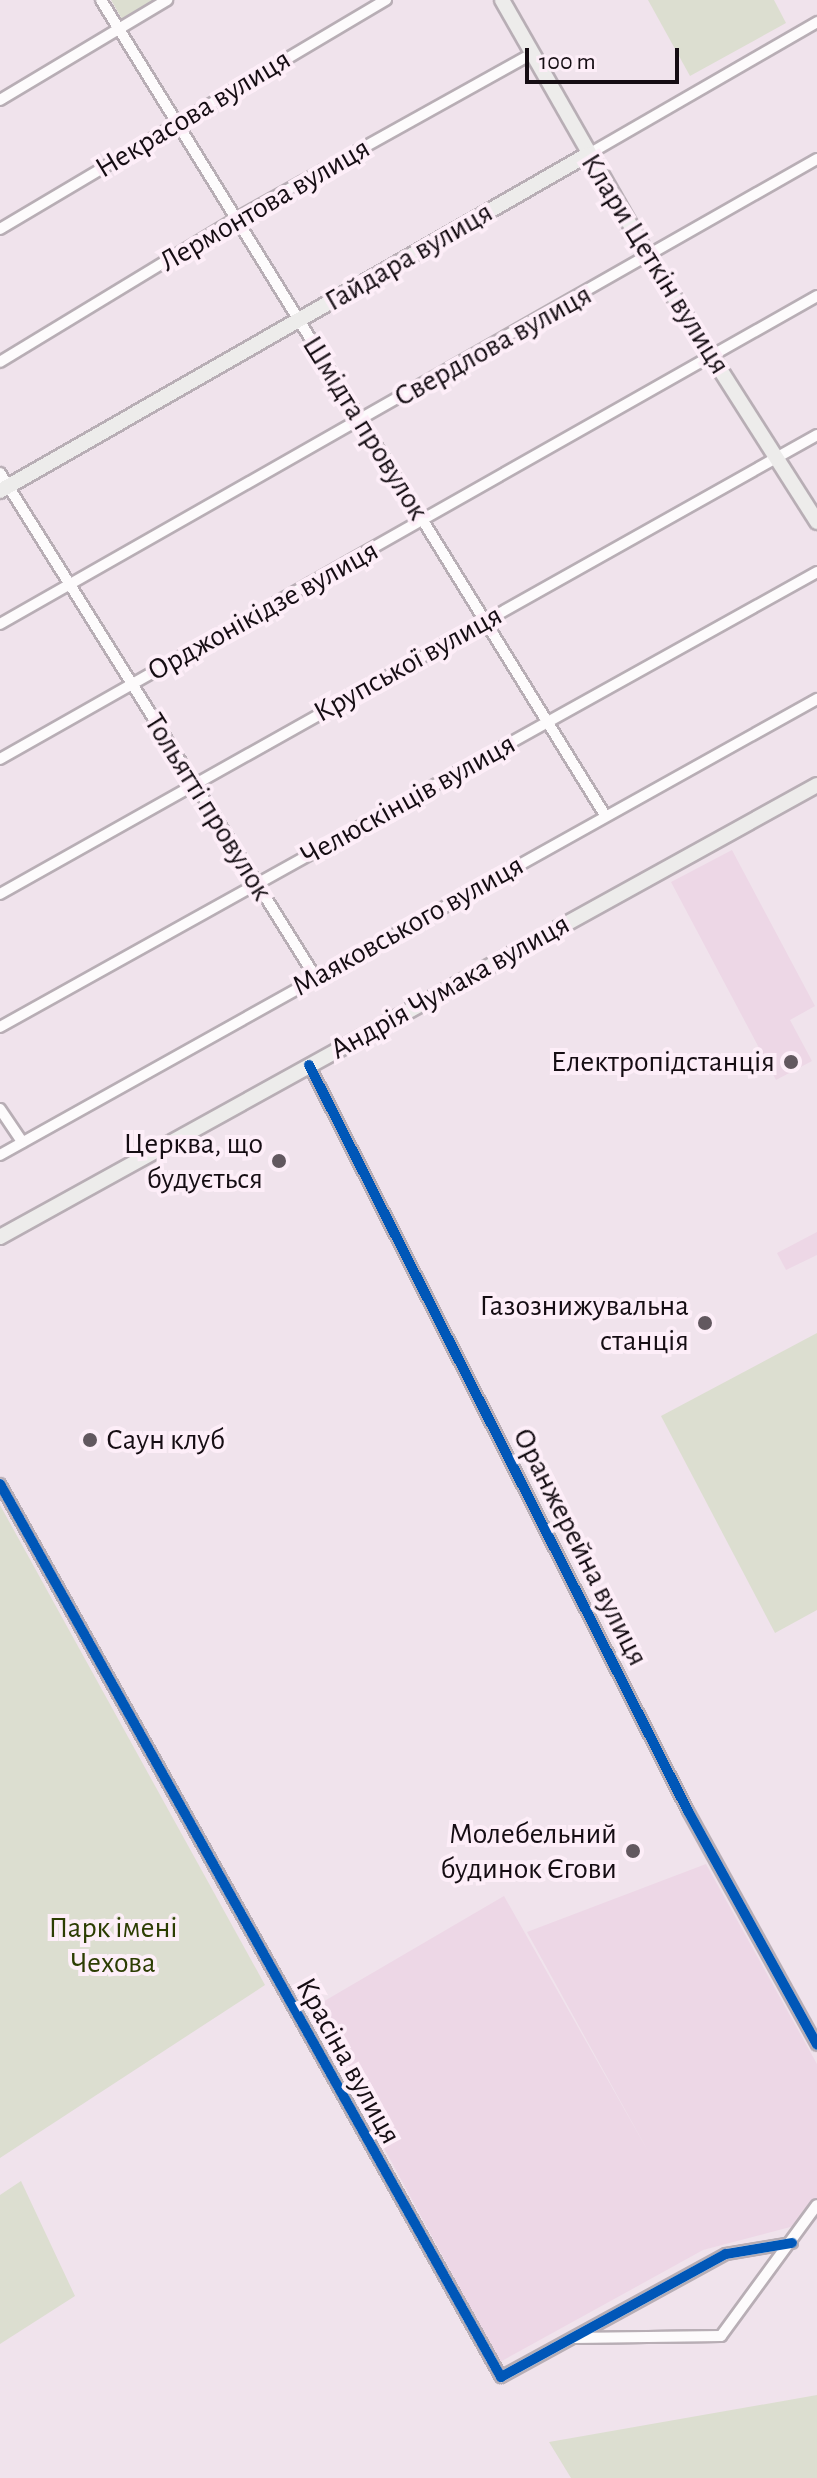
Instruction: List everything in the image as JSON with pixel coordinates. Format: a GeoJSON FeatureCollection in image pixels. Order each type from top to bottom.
{"type":"FeatureCollection","features":[{"type":"Feature","properties":{"kind":"street","name":"Шмідта провулок"},"geometry":{"type":"LineString","coordinates":[[101,0],[605,815]]}},
{"type":"Feature","properties":{"kind":"street"},"geometry":{"type":"LineString","coordinates":[[0,100],[167,0]]}},
{"type":"Feature","properties":{"kind":"street","name":"Некрасова вулиця"},"geometry":{"type":"LineString","coordinates":[[0,229],[386,0]]}},
{"type":"Feature","properties":{"kind":"street","name":"Клари Цеткін вулиця"},"geometry":{"type":"LineString","coordinates":[[502,0],[587,155],[649,258],[817,522]]}},
{"type":"Feature","properties":{"kind":"street","name":"Гайдара вулиця"},"geometry":{"type":"LineString","coordinates":[[4,488],[817,22]]}},
{"type":"Feature","properties":{"kind":"street","name":"Лермонтова вулиця"},"geometry":{"type":"LineString","coordinates":[[0,362],[237,218],[532,54]]}},
{"type":"Feature","properties":{"kind":"street","name":"Свердлова вулиця"},"geometry":{"type":"LineString","coordinates":[[0,624],[649,258],[817,159]]}},
{"type":"Feature","properties":{"kind":"street","name":"Орджонікідзе вулиця"},"geometry":{"type":"LineString","coordinates":[[0,759],[817,296]]}},
{"type":"Feature","properties":{"kind":"street","name":"Крупської вулиця"},"geometry":{"type":"LineString","coordinates":[[0,894],[817,435]]}},
{"type":"Feature","properties":{"kind":"street","name":"Тольятті провулок"},"geometry":{"type":"LineString","coordinates":[[0,473],[4,488],[71,584],[316,978]]}},
{"type":"Feature","properties":{"kind":"street","name":"Челюскінців вулиця"},"geometry":{"type":"LineString","coordinates":[[0,1027],[817,572]]}},
{"type":"Feature","properties":{"kind":"street","name":"Маяковського вулиця"},"geometry":{"type":"LineString","coordinates":[[0,1155],[817,699]]}},
{"type":"Feature","properties":{"kind":"street","name":"Андрія Чумака вулиця"},"geometry":{"type":"LineString","coordinates":[[0,1237],[817,785]]}},
{"type":"Feature","properties":{"kind":"street","name":"Оранжерейна вулиця"},"geometry":{"type":"LineString","coordinates":[[309,1065],[682,1801],[817,2045]]}},
{"type":"Feature","properties":{"kind":"street"},"geometry":{"type":"LineString","coordinates":[[0,1109],[22,1142]]}},
{"type":"Feature","properties":{"kind":"street","name":"Красіна вулиця"},"geometry":{"type":"LineString","coordinates":[[0,1484],[501,2377],[726,2254],[792,2243]]}},
{"type":"Feature","properties":{"kind":"street"},"geometry":{"type":"LineString","coordinates":[[571,2338],[721,2336],[817,2205]]}},
{"type":"Feature","properties":{"kind":"shaded area"},"geometry":{"type":"Polygon","coordinates":[[[732,850],[815,1006],[790,1020],[812,1061],[776,1080],[671,882],[732,850]]]}},
{"type":"Feature","properties":{"kind":"shaded area"},"geometry":{"type":"Polygon","coordinates":[[[817,1232],[817,1255],[786,1270],[777,1253],[817,1232]]]}},
{"type":"Feature","properties":{"kind":"shaded area"},"geometry":{"type":"Polygon","coordinates":[[[706,1864],[817,2064],[817,2220],[703,2250],[500,2362],[309,2010],[504,1896],[649,2153],[527,1932],[706,1864]]]}},
{"type":"Feature","properties":{"kind":"green space"},"geometry":{"type":"Polygon","coordinates":[[[111,0],[160,0],[123,21],[111,0]]]}},
{"type":"Feature","properties":{"kind":"green space"},"geometry":{"type":"Polygon","coordinates":[[[648,0],[774,0],[786,23],[690,76],[648,0]]]}},
{"type":"Feature","properties":{"kind":"green space"},"geometry":{"type":"Polygon","coordinates":[[[817,1333],[817,1610],[775,1633],[661,1416],[817,1333]]]}},
{"type":"Feature","properties":{"kind":"green space","name":"Парк імені Чехова"},"geometry":{"type":"Polygon","coordinates":[[[0,1505],[265,1985],[0,2158],[0,1505]]]}},
{"type":"Feature","properties":{"kind":"green space"},"geometry":{"type":"Polygon","coordinates":[[[21,2181],[75,2296],[0,2344],[0,2195],[21,2181]]]}},
{"type":"Feature","properties":{"kind":"green space"},"geometry":{"type":"Polygon","coordinates":[[[817,2395],[817,2478],[571,2478],[549,2442],[817,2395]]]}},
{"type":"Feature","properties":{"kind":"cycle path"},"geometry":{"type":"LineString","coordinates":[[309,1065],[688,1811],[817,2045]]}},
{"type":"Feature","properties":{"kind":"cycle path"},"geometry":{"type":"LineString","coordinates":[[0,1484],[501,2377],[726,2254],[792,2243]]}},
{"type":"Feature","properties":{"kind":"place","name":"Електропідстанція"},"geometry":{"type":"Point","coordinates":[791,1062]}},
{"type":"Feature","properties":{"kind":"place","name":"Церква, що будується"},"geometry":{"type":"Point","coordinates":[279,1161]}},
{"type":"Feature","properties":{"kind":"place","name":"Газознижувальна станція"},"geometry":{"type":"Point","coordinates":[705,1323]}},
{"type":"Feature","properties":{"kind":"place","name":"Саун клуб"},"geometry":{"type":"Point","coordinates":[90,1440]}},
{"type":"Feature","properties":{"kind":"place","name":"Молебельний будинок Єгови"},"geometry":{"type":"Point","coordinates":[633,1851]}}]}
